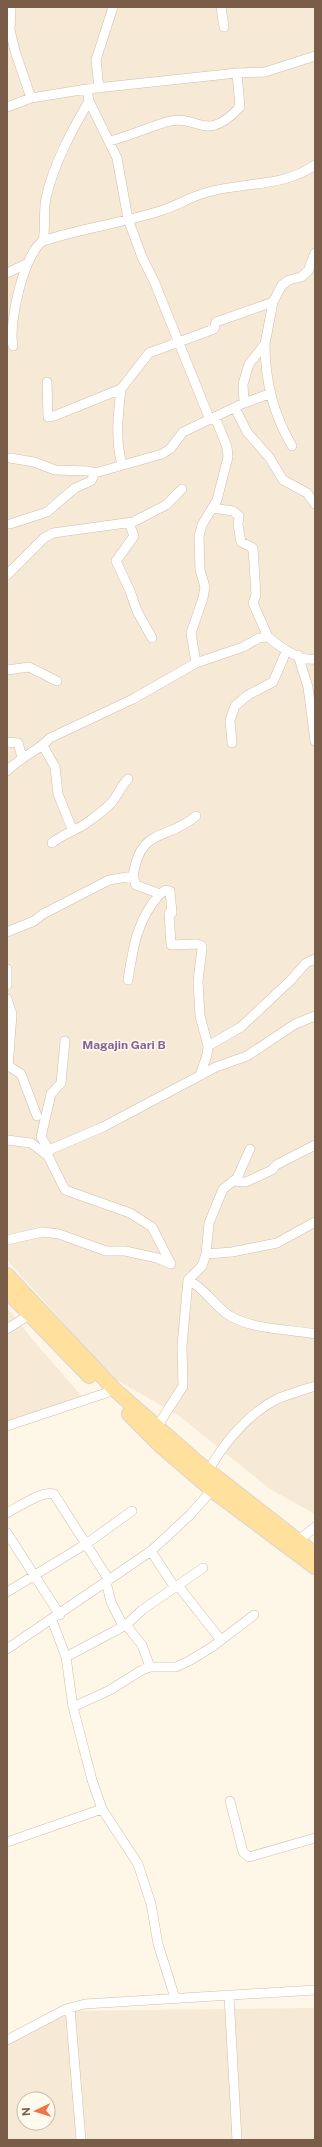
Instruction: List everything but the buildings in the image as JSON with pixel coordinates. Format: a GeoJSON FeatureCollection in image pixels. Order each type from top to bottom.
{"type":"FeatureCollection","features":[{"type":"Feature","properties":{"kind":"main road"},"geometry":{"type":"LineString","coordinates":[[7,1275],[114,1389],[208,1471],[315,1554]]}},
{"type":"Feature","properties":{"kind":"main road"},"geometry":{"type":"LineString","coordinates":[[7,1291],[29,1316],[163,1448],[212,1490],[315,1567]]}},
{"type":"Feature","properties":{"kind":"street"},"geometry":{"type":"LineString","coordinates":[[11,7],[10,30],[15,51],[31,98]]}},
{"type":"Feature","properties":{"kind":"street"},"geometry":{"type":"LineString","coordinates":[[98,88],[96,60],[113,7]]}},
{"type":"Feature","properties":{"kind":"street"},"geometry":{"type":"LineString","coordinates":[[221,7],[224,27]]}},
{"type":"Feature","properties":{"kind":"street"},"geometry":{"type":"LineString","coordinates":[[8,106],[31,98],[87,89],[272,70],[315,56]]}},
{"type":"Feature","properties":{"kind":"street"},"geometry":{"type":"LineString","coordinates":[[110,142],[176,121],[199,126],[220,124],[240,107],[237,73]]}},
{"type":"Feature","properties":{"kind":"street"},"geometry":{"type":"LineString","coordinates":[[87,89],[89,101],[117,158],[128,219],[142,257],[212,418],[227,447],[228,457],[217,500],[202,525],[199,536],[200,570],[205,587],[203,598],[191,633],[196,663]]}},
{"type":"Feature","properties":{"kind":"street"},"geometry":{"type":"LineString","coordinates":[[42,241],[45,231],[46,199],[56,167],[69,136],[89,101]]}},
{"type":"Feature","properties":{"kind":"street"},"geometry":{"type":"LineString","coordinates":[[13,346],[11,338],[15,306],[26,264],[37,245],[42,241],[163,210],[206,192],[260,182],[277,182],[303,173],[315,165]]}},
{"type":"Feature","properties":{"kind":"street"},"geometry":{"type":"LineString","coordinates":[[292,446],[281,429],[269,394],[265,364],[265,344],[273,302],[282,285],[289,280],[301,277],[308,271],[315,253]]}},
{"type":"Feature","properties":{"kind":"street"},"geometry":{"type":"LineString","coordinates":[[7,272],[26,264]]}},
{"type":"Feature","properties":{"kind":"street"},"geometry":{"type":"LineString","coordinates":[[122,465],[117,445],[117,410],[121,389],[149,353],[174,342],[179,342],[214,329],[216,322],[273,302]]}},
{"type":"Feature","properties":{"kind":"street"},"geometry":{"type":"LineString","coordinates":[[244,403],[243,384],[249,364],[265,344]]}},
{"type":"Feature","properties":{"kind":"street"},"geometry":{"type":"LineString","coordinates":[[47,382],[48,417],[54,416],[121,389]]}},
{"type":"Feature","properties":{"kind":"street"},"geometry":{"type":"LineString","coordinates":[[10,458],[34,462],[55,470],[95,473],[162,454],[170,449],[183,432],[244,403],[269,394]]}},
{"type":"Feature","properties":{"kind":"street"},"geometry":{"type":"LineString","coordinates":[[235,408],[247,432],[270,457],[283,480],[307,493],[315,504]]}},
{"type":"Feature","properties":{"kind":"street"},"geometry":{"type":"LineString","coordinates":[[10,524],[47,512],[75,488],[91,481],[95,473]]}},
{"type":"Feature","properties":{"kind":"street"},"geometry":{"type":"LineString","coordinates":[[7,575],[44,538],[53,533],[129,523],[166,505],[182,489]]}},
{"type":"Feature","properties":{"kind":"street"},"geometry":{"type":"LineString","coordinates":[[212,508],[232,511],[239,516],[238,525],[241,542],[252,548],[256,595],[253,603],[268,636],[286,652],[298,655],[308,660],[315,659]]}},
{"type":"Feature","properties":{"kind":"street"},"geometry":{"type":"LineString","coordinates":[[129,523],[134,536],[116,561],[128,585],[137,611],[152,638]]}},
{"type":"Feature","properties":{"kind":"street"},"geometry":{"type":"LineString","coordinates":[[7,771],[22,757],[43,746],[50,738],[133,699],[196,663],[236,650],[259,638],[268,636]]}},
{"type":"Feature","properties":{"kind":"street"},"geometry":{"type":"LineString","coordinates":[[232,743],[230,720],[235,706],[255,690],[273,682],[286,652]]}},
{"type":"Feature","properties":{"kind":"street"},"geometry":{"type":"LineString","coordinates":[[298,655],[308,687],[315,741]]}},
{"type":"Feature","properties":{"kind":"street"},"geometry":{"type":"LineString","coordinates":[[7,670],[29,667],[57,681]]}},
{"type":"Feature","properties":{"kind":"street"},"geometry":{"type":"LineString","coordinates":[[7,742],[18,743],[22,757]]}},
{"type":"Feature","properties":{"kind":"street"},"geometry":{"type":"LineString","coordinates":[[43,746],[55,767],[58,794],[72,829]]}},
{"type":"Feature","properties":{"kind":"street"},"geometry":{"type":"LineString","coordinates":[[52,843],[72,829],[86,824],[104,810],[113,801],[128,779]]}},
{"type":"Feature","properties":{"kind":"street"},"geometry":{"type":"LineString","coordinates":[[160,894],[136,885],[133,876],[138,854],[144,844],[196,816]]}},
{"type":"Feature","properties":{"kind":"street"},"geometry":{"type":"LineString","coordinates":[[7,932],[34,922],[43,914],[109,880],[133,876]]}},
{"type":"Feature","properties":{"kind":"street"},"geometry":{"type":"LineString","coordinates":[[128,980],[136,935],[142,918],[160,894],[166,890],[170,891],[172,913],[169,913],[169,928],[171,945],[201,945],[202,948],[198,981],[200,1016],[208,1046],[207,1055],[200,1075]]}},
{"type":"Feature","properties":{"kind":"street"},"geometry":{"type":"LineString","coordinates":[[208,1046],[241,1027],[290,981],[306,963],[315,959]]}},
{"type":"Feature","properties":{"kind":"street"},"geometry":{"type":"LineString","coordinates":[[7,969],[7,985]]}},
{"type":"Feature","properties":{"kind":"street"},"geometry":{"type":"LineString","coordinates":[[7,999],[10,1003],[12,1014],[8,1066],[21,1074],[37,1116]]}},
{"type":"Feature","properties":{"kind":"street"},"geometry":{"type":"LineString","coordinates":[[49,1153],[103,1127],[200,1075],[247,1056],[295,1024],[315,1016]]}},
{"type":"Feature","properties":{"kind":"street"},"geometry":{"type":"LineString","coordinates":[[8,1238],[42,1232],[59,1234],[106,1251],[125,1251],[157,1258],[171,1264],[152,1227],[130,1213],[65,1190],[41,1137],[51,1094],[61,1083],[65,1041]]}},
{"type":"Feature","properties":{"kind":"street"},"geometry":{"type":"LineString","coordinates":[[7,1140],[31,1143],[49,1153]]}},
{"type":"Feature","properties":{"kind":"street"},"geometry":{"type":"LineString","coordinates":[[233,1181],[246,1182],[272,1170],[276,1165],[315,1145]]}},
{"type":"Feature","properties":{"kind":"street"},"geometry":{"type":"LineString","coordinates":[[157,1426],[183,1386],[182,1346],[188,1280],[195,1271],[202,1266],[206,1254],[209,1223],[223,1189],[233,1181],[240,1172],[250,1149]]}},
{"type":"Feature","properties":{"kind":"street"},"geometry":{"type":"LineString","coordinates":[[206,1254],[232,1252],[277,1243],[315,1222]]}},
{"type":"Feature","properties":{"kind":"street"},"geometry":{"type":"LineString","coordinates":[[188,1280],[199,1285],[230,1316],[265,1326],[315,1334]]}},
{"type":"Feature","properties":{"kind":"street"},"geometry":{"type":"LineString","coordinates":[[7,1329],[29,1316]]}},
{"type":"Feature","properties":{"kind":"street"},"geometry":{"type":"LineString","coordinates":[[208,1471],[224,1445],[247,1419],[277,1399],[315,1386]]}},
{"type":"Feature","properties":{"kind":"street"},"geometry":{"type":"LineString","coordinates":[[7,1426],[106,1393]]}},
{"type":"Feature","properties":{"kind":"street"},"geometry":{"type":"LineString","coordinates":[[7,1649],[60,1615],[107,1581],[152,1552],[190,1515],[212,1490]]}},
{"type":"Feature","properties":{"kind":"street"},"geometry":{"type":"LineString","coordinates":[[7,1513],[49,1492],[54,1494],[86,1544],[107,1581],[111,1602],[121,1622],[126,1625],[142,1645],[150,1667]]}},
{"type":"Feature","properties":{"kind":"street"},"geometry":{"type":"LineString","coordinates":[[7,1592],[86,1544],[132,1511]]}},
{"type":"Feature","properties":{"kind":"street"},"geometry":{"type":"LineString","coordinates":[[298,1541],[315,1528]]}},
{"type":"Feature","properties":{"kind":"street"},"geometry":{"type":"LineString","coordinates":[[7,1533],[35,1574],[60,1615]]}},
{"type":"Feature","properties":{"kind":"street"},"geometry":{"type":"LineString","coordinates":[[152,1552],[176,1588],[180,1588],[220,1640]]}},
{"type":"Feature","properties":{"kind":"street"},"geometry":{"type":"LineString","coordinates":[[66,1657],[126,1625],[142,1610],[203,1568]]}},
{"type":"Feature","properties":{"kind":"street"},"geometry":{"type":"LineString","coordinates":[[73,1707],[110,1690],[142,1670],[150,1667],[176,1667],[201,1654],[254,1615]]}},
{"type":"Feature","properties":{"kind":"street"},"geometry":{"type":"LineString","coordinates":[[52,1620],[66,1657],[73,1707],[102,1809],[138,1864],[152,1904],[158,1944],[175,1998]]}},
{"type":"Feature","properties":{"kind":"street"},"geometry":{"type":"LineString","coordinates":[[230,1801],[243,1852],[249,1857],[315,1838]]}},
{"type":"Feature","properties":{"kind":"street"},"geometry":{"type":"LineString","coordinates":[[7,1842],[102,1809]]}},
{"type":"Feature","properties":{"kind":"street"},"geometry":{"type":"LineString","coordinates":[[7,2040],[66,2009],[85,2004],[315,1990]]}},
{"type":"Feature","properties":{"kind":"street"},"geometry":{"type":"LineString","coordinates":[[229,1995],[237,2140]]}},
{"type":"Feature","properties":{"kind":"street"},"geometry":{"type":"LineString","coordinates":[[70,2008],[81,2140]]}},
{"type":"Feature","properties":{"kind":"shaded area"},"geometry":{"type":"Polygon","coordinates":[[[7,7],[315,7],[315,1514],[270,1489],[178,1415],[113,1378],[7,1260],[7,7]]]}},
{"type":"Feature","properties":{"kind":"shaded area"},"geometry":{"type":"Polygon","coordinates":[[[7,1307],[32,1339],[85,1400],[7,1427],[7,1307]]]}},
{"type":"Feature","properties":{"kind":"shaded area"},"geometry":{"type":"Polygon","coordinates":[[[315,2008],[315,2140],[7,2140],[7,2039],[63,2011],[315,2008]]]}},
{"type":"Feature","properties":{"kind":"district","name":"Magajin Gari B"},"geometry":{"type":"Point","coordinates":[124,1045]}}]}
